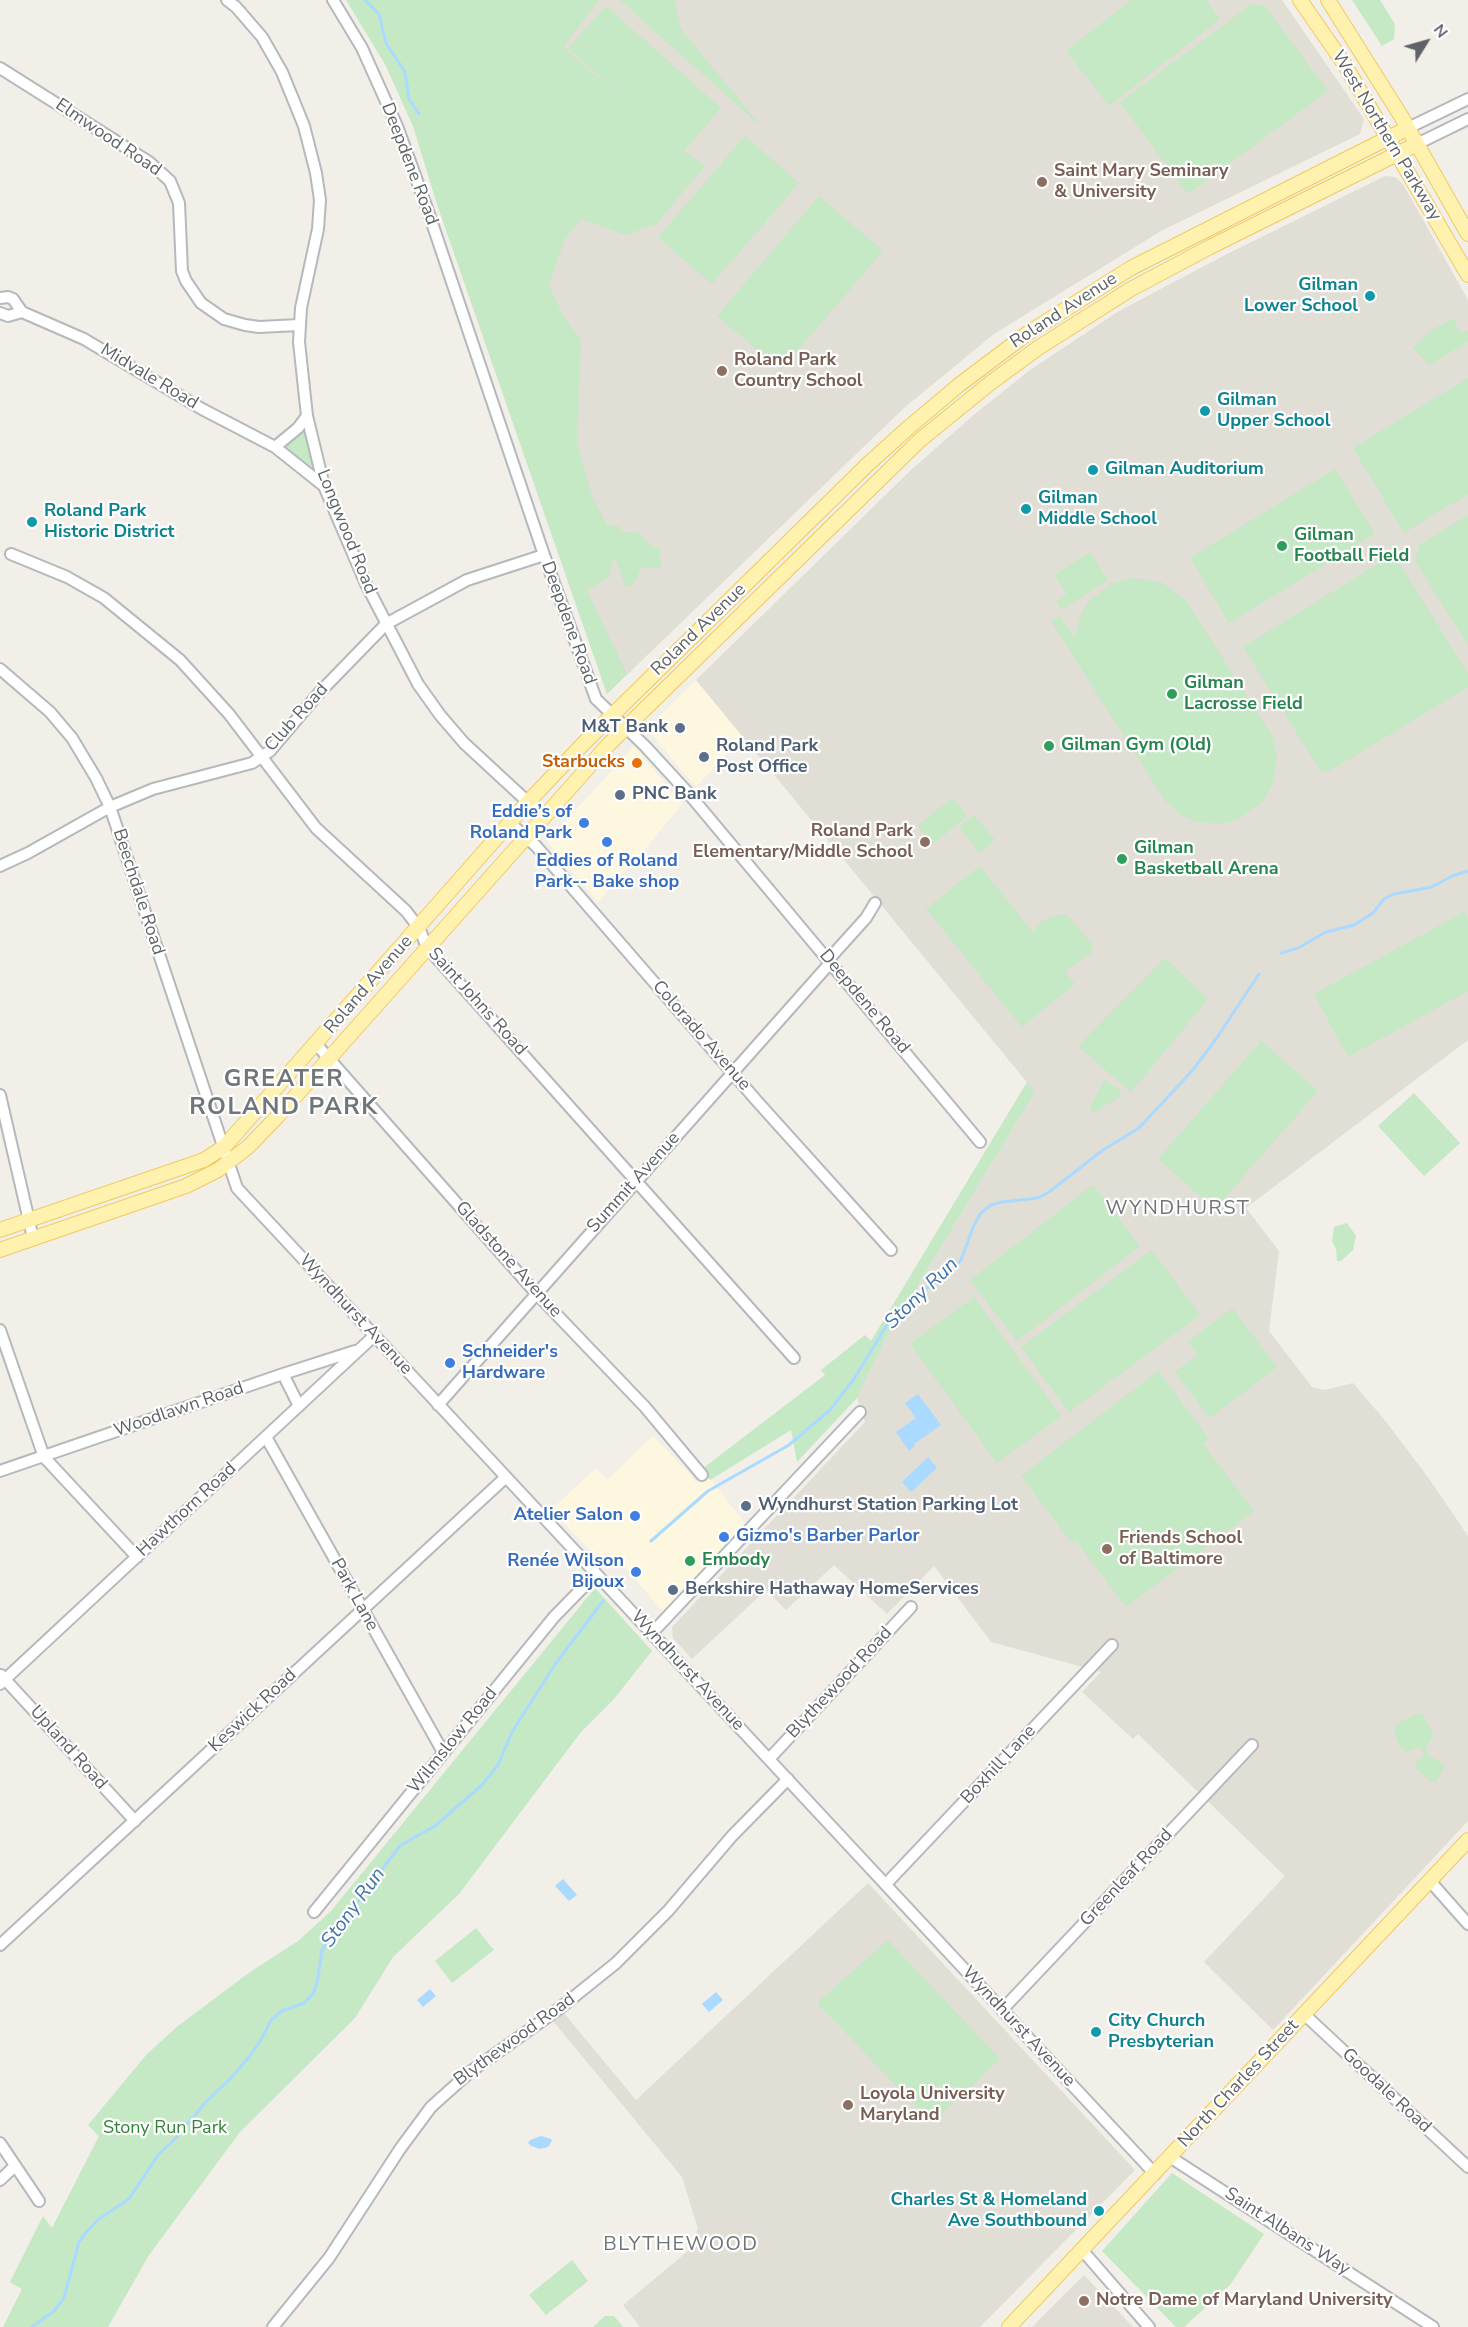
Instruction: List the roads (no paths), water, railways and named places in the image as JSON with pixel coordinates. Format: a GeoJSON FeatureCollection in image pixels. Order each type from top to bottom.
{"type":"FeatureCollection","features":[{"type":"Feature","properties":{"kind":"main road","name":"West Northern Parkway"},"geometry":{"type":"LineString","coordinates":[[1300,0],[1345,65],[1468,275]]}},
{"type":"Feature","properties":{"kind":"main road","name":"West Northern Parkway"},"geometry":{"type":"LineString","coordinates":[[1329,0],[1408,128],[1468,234]]}},
{"type":"Feature","properties":{"kind":"main road","name":"Roland Avenue"},"geometry":{"type":"LineString","coordinates":[[0,1230],[204,1160],[224,1147],[528,802],[613,715],[908,428],[996,356],[1080,299],[1131,268],[1408,128]]}},
{"type":"Feature","properties":{"kind":"main road","name":"Roland Avenue"},"geometry":{"type":"LineString","coordinates":[[0,1250],[186,1186],[218,1170],[258,1137],[525,836],[626,727],[920,440],[1013,366],[1131,289],[1417,144]]}},
{"type":"Feature","properties":{"kind":"main road","name":"North Charles Street"},"geometry":{"type":"LineString","coordinates":[[1009,2327],[1468,1840]]}},
{"type":"Feature","properties":{"kind":"street","name":"Longwood Road"},"geometry":{"type":"LineString","coordinates":[[227,0],[251,24],[273,53],[290,89],[311,148],[318,185],[320,214],[299,325],[300,373],[307,416],[324,486],[352,555],[418,684],[440,715],[477,756],[543,816]]}},
{"type":"Feature","properties":{"kind":"street","name":"Deepdene Road"},"geometry":{"type":"LineString","coordinates":[[333,0],[362,48],[397,126],[544,555],[596,699],[626,727],[689,794],[980,1142]]}},
{"type":"Feature","properties":{"kind":"street","name":"Elmwood Road"},"geometry":{"type":"LineString","coordinates":[[0,68],[148,162],[170,181],[179,203],[182,271],[189,287],[201,303],[224,319],[244,325],[259,327],[299,325]]}},
{"type":"Feature","properties":{"kind":"street","name":"Roland Avenue"},"geometry":{"type":"LineString","coordinates":[[1408,128],[1468,99]]}},
{"type":"Feature","properties":{"kind":"street","name":"Roland Avenue"},"geometry":{"type":"LineString","coordinates":[[1417,144],[1468,119]]}},
{"type":"Feature","properties":{"kind":"street","name":"Midvale Road"},"geometry":{"type":"LineString","coordinates":[[0,298],[14,299],[22,312],[84,339],[202,409],[275,447],[324,486]]}},
{"type":"Feature","properties":{"kind":"street","name":"Midvale Road"},"geometry":{"type":"LineString","coordinates":[[0,313],[8,316],[22,312]]}},
{"type":"Feature","properties":{"kind":"street"},"geometry":{"type":"LineString","coordinates":[[275,447],[298,428],[307,416]]}},
{"type":"Feature","properties":{"kind":"street","name":"Saint Johns Road"},"geometry":{"type":"LineString","coordinates":[[11,554],[67,577],[104,598],[127,615],[194,674],[228,714],[316,828],[406,911],[419,928],[427,947],[794,1358]]}},
{"type":"Feature","properties":{"kind":"street","name":"Club Road"},"geometry":{"type":"LineString","coordinates":[[0,866],[110,807],[153,789],[252,763],[261,758],[334,677],[386,624],[467,580],[544,555]]}},
{"type":"Feature","properties":{"kind":"street","name":"Beechdale Road"},"geometry":{"type":"LineString","coordinates":[[0,669],[50,712],[72,738],[110,807],[228,1162]]}},
{"type":"Feature","properties":{"kind":"street","name":"Colorado Avenue"},"geometry":{"type":"LineString","coordinates":[[510,824],[536,846],[891,1250]]}},
{"type":"Feature","properties":{"kind":"street","name":"Summit Avenue"},"geometry":{"type":"LineString","coordinates":[[438,1405],[830,961],[866,918],[875,903]]}},
{"type":"Feature","properties":{"kind":"street","name":"Gladstone Avenue"},"geometry":{"type":"LineString","coordinates":[[316,1044],[536,1293],[645,1407],[702,1474]]}},
{"type":"Feature","properties":{"kind":"street"},"geometry":{"type":"LineString","coordinates":[[0,1095],[33,1238]]}},
{"type":"Feature","properties":{"kind":"street","name":"Wyndhurst Avenue"},"geometry":{"type":"LineString","coordinates":[[228,1162],[237,1188],[1155,2174]]}},
{"type":"Feature","properties":{"kind":"street"},"geometry":{"type":"LineString","coordinates":[[0,1330],[44,1456],[137,1557]]}},
{"type":"Feature","properties":{"kind":"street","name":"Hawthorn Road"},"geometry":{"type":"LineString","coordinates":[[2,1679],[137,1557],[374,1336]]}},
{"type":"Feature","properties":{"kind":"street","name":"Woodlawn Road"},"geometry":{"type":"LineString","coordinates":[[0,1471],[359,1350]]}},
{"type":"Feature","properties":{"kind":"street"},"geometry":{"type":"LineString","coordinates":[[283,1374],[298,1406]]}},
{"type":"Feature","properties":{"kind":"street"},"geometry":{"type":"LineString","coordinates":[[652,1633],[860,1412]]}},
{"type":"Feature","properties":{"kind":"street","name":"Park Lane"},"geometry":{"type":"LineString","coordinates":[[266,1437],[443,1752]]}},
{"type":"Feature","properties":{"kind":"street","name":"Keswick Road"},"geometry":{"type":"LineString","coordinates":[[0,1945],[506,1477]]}},
{"type":"Feature","properties":{"kind":"street","name":"Wilmslow Road"},"geometry":{"type":"LineString","coordinates":[[314,1912],[554,1617],[596,1574]]}},
{"type":"Feature","properties":{"kind":"street","name":"Blythewood Road"},"geometry":{"type":"LineString","coordinates":[[769,1759],[911,1606]]}},
{"type":"Feature","properties":{"kind":"street","name":"Boxhill Lane"},"geometry":{"type":"LineString","coordinates":[[886,1884],[1112,1645]]}},
{"type":"Feature","properties":{"kind":"street","name":"Upland Road"},"geometry":{"type":"LineString","coordinates":[[2,1679],[135,1821]]}},
{"type":"Feature","properties":{"kind":"street","name":"Greenleaf Road"},"geometry":{"type":"LineString","coordinates":[[1002,2010],[1252,1745]]}},
{"type":"Feature","properties":{"kind":"street","name":"Blythewood Road"},"geometry":{"type":"LineString","coordinates":[[273,2327],[329,2258],[400,2149],[431,2107],[465,2076],[560,2008],[616,1963],[668,1911],[732,1836],[788,1779]]}},
{"type":"Feature","properties":{"kind":"street"},"geometry":{"type":"LineString","coordinates":[[1430,1881],[1468,1924]]}},
{"type":"Feature","properties":{"kind":"street","name":"Goodale Road"},"geometry":{"type":"LineString","coordinates":[[1304,2014],[1468,2167]]}},
{"type":"Feature","properties":{"kind":"street"},"geometry":{"type":"LineString","coordinates":[[0,2144],[39,2201]]}},
{"type":"Feature","properties":{"kind":"street","name":"Saint Albans Way"},"geometry":{"type":"LineString","coordinates":[[1170,2157],[1433,2327]]}},
{"type":"Feature","properties":{"kind":"street"},"geometry":{"type":"LineString","coordinates":[[0,2180],[15,2166]]}},
{"type":"Feature","properties":{"kind":"street"},"geometry":{"type":"LineString","coordinates":[[1083,2251],[1149,2327]]}},
{"type":"Feature","properties":{"kind":"water"},"geometry":{"type":"Polygon","coordinates":[[[918,1394],[941,1425],[914,1444],[915,1446],[909,1451],[896,1432],[916,1418],[905,1403],[918,1394]]]}},
{"type":"Feature","properties":{"kind":"water"},"geometry":{"type":"Polygon","coordinates":[[[928,1457],[937,1468],[911,1492],[902,1482],[928,1457]]]}},
{"type":"Feature","properties":{"kind":"water"},"geometry":{"type":"Polygon","coordinates":[[[563,1879],[577,1895],[569,1901],[555,1886],[563,1879]]]}},
{"type":"Feature","properties":{"kind":"water"},"geometry":{"type":"Polygon","coordinates":[[[430,1989],[436,1996],[423,2007],[417,2000],[430,1989]]]}},
{"type":"Feature","properties":{"kind":"water"},"geometry":{"type":"Polygon","coordinates":[[[716,1992],[723,2000],[709,2012],[702,2004],[716,1992]]]}},
{"type":"Feature","properties":{"kind":"water"},"geometry":{"type":"Polygon","coordinates":[[[541,2136],[551,2139],[548,2147],[540,2149],[528,2143],[530,2140],[541,2136]]]}},
{"type":"Feature","properties":{"kind":"waterway"},"geometry":{"type":"LineString","coordinates":[[365,0],[379,14],[386,43],[405,72],[409,99],[419,114]]}},
{"type":"Feature","properties":{"kind":"waterway","name":"Stony Run"},"geometry":{"type":"LineString","coordinates":[[1281,953],[1298,948],[1326,932],[1354,925],[1373,913],[1384,899],[1394,894],[1432,887],[1452,876],[1468,871]]}},
{"type":"Feature","properties":{"kind":"waterway","name":"Stony Run"},"geometry":{"type":"LineString","coordinates":[[651,1541],[708,1491],[789,1445],[830,1410],[854,1379],[888,1323],[918,1294],[950,1272],[961,1260],[981,1213],[991,1205],[1002,1202],[1038,1198],[1103,1150],[1139,1128],[1192,1071],[1259,974]]}},
{"type":"Feature","properties":{"kind":"waterway","name":"Stony Run"},"geometry":{"type":"LineString","coordinates":[[32,2327],[54,2311],[64,2298],[79,2242],[87,2231],[99,2219],[129,2199],[158,2155],[249,2057],[271,2020],[282,2011],[304,2003],[313,1994],[322,1950],[401,1845],[435,1826],[482,1785],[498,1765],[512,1732],[556,1663],[603,1601]]}},
{"type":"Feature","properties":{"kind":"place","name":"Saint Mary Seminary & University"},"geometry":{"type":"Point","coordinates":[1042,182]}},
{"type":"Feature","properties":{"kind":"place","name":"Gilman Lower School"},"geometry":{"type":"Point","coordinates":[1370,296]}},
{"type":"Feature","properties":{"kind":"place","name":"Roland Park Country School"},"geometry":{"type":"Point","coordinates":[722,371]}},
{"type":"Feature","properties":{"kind":"place","name":"Gilman Upper School"},"geometry":{"type":"Point","coordinates":[1205,411]}},
{"type":"Feature","properties":{"kind":"place","name":"Gilman Auditorium"},"geometry":{"type":"Point","coordinates":[1093,470]}},
{"type":"Feature","properties":{"kind":"place","name":"Gilman Middle School"},"geometry":{"type":"Point","coordinates":[1026,509]}},
{"type":"Feature","properties":{"kind":"place","name":"Roland Park Historic District"},"geometry":{"type":"Point","coordinates":[32,522]}},
{"type":"Feature","properties":{"kind":"place","name":"Gilman Football Field"},"geometry":{"type":"Point","coordinates":[1282,546]}},
{"type":"Feature","properties":{"kind":"place","name":"Gilman Lacrosse Field"},"geometry":{"type":"Point","coordinates":[1172,694]}},
{"type":"Feature","properties":{"kind":"place","name":"M&T Bank"},"geometry":{"type":"Point","coordinates":[680,728]}},
{"type":"Feature","properties":{"kind":"place","name":"Gilman Gym (Old)"},"geometry":{"type":"Point","coordinates":[1049,746]}},
{"type":"Feature","properties":{"kind":"place","name":"Roland Park Post Office"},"geometry":{"type":"Point","coordinates":[704,757]}},
{"type":"Feature","properties":{"kind":"place","name":"Starbucks"},"geometry":{"type":"Point","coordinates":[637,763]}},
{"type":"Feature","properties":{"kind":"place","name":"PNC Bank"},"geometry":{"type":"Point","coordinates":[620,795]}},
{"type":"Feature","properties":{"kind":"place","name":"Eddie’s of Roland Park"},"geometry":{"type":"Point","coordinates":[584,823]}},
{"type":"Feature","properties":{"kind":"place","name":"Eddies of Roland Park-- Bake shop"},"geometry":{"type":"Point","coordinates":[607,842]}},
{"type":"Feature","properties":{"kind":"place","name":"Roland Park Elementary/Middle School"},"geometry":{"type":"Point","coordinates":[925,842]}},
{"type":"Feature","properties":{"kind":"place","name":"Gilman Basketball Arena"},"geometry":{"type":"Point","coordinates":[1122,859]}},
{"type":"Feature","properties":{"kind":"place","name":"Schneider's Hardware"},"geometry":{"type":"Point","coordinates":[450,1363]}},
{"type":"Feature","properties":{"kind":"place","name":"Wyndhurst Station Parking Lot"},"geometry":{"type":"Point","coordinates":[746,1506]}},
{"type":"Feature","properties":{"kind":"place","name":"Atelier Salon"},"geometry":{"type":"Point","coordinates":[635,1516]}},
{"type":"Feature","properties":{"kind":"place","name":"Gizmo's Barber Parlor"},"geometry":{"type":"Point","coordinates":[724,1537]}},
{"type":"Feature","properties":{"kind":"place","name":"Friends School of Baltimore"},"geometry":{"type":"Point","coordinates":[1107,1549]}},
{"type":"Feature","properties":{"kind":"place","name":"Embody"},"geometry":{"type":"Point","coordinates":[690,1561]}},
{"type":"Feature","properties":{"kind":"place","name":"Renée Wilson Bijoux"},"geometry":{"type":"Point","coordinates":[636,1572]}},
{"type":"Feature","properties":{"kind":"place","name":"Berkshire Hathaway HomeServices"},"geometry":{"type":"Point","coordinates":[673,1590]}},
{"type":"Feature","properties":{"kind":"place","name":"City Church Presbyterian"},"geometry":{"type":"Point","coordinates":[1096,2032]}},
{"type":"Feature","properties":{"kind":"place","name":"Loyola University Maryland"},"geometry":{"type":"Point","coordinates":[848,2105]}},
{"type":"Feature","properties":{"kind":"place","name":"Charles St & Homeland Ave Southbound"},"geometry":{"type":"Point","coordinates":[1099,2211]}},
{"type":"Feature","properties":{"kind":"place","name":"Notre Dame of Maryland University"},"geometry":{"type":"Point","coordinates":[1084,2301]}},
{"type":"Feature","properties":{"kind":"district","name":"GREATER ROLAND PARK"},"geometry":{"type":"Point","coordinates":[284,1094]}},
{"type":"Feature","properties":{"kind":"district","name":"WYNDHURST"},"geometry":{"type":"Point","coordinates":[1178,1209]}},
{"type":"Feature","properties":{"kind":"district","name":"BLYTHEWOOD"},"geometry":{"type":"Point","coordinates":[681,2245]}},
{"type":"Feature","properties":{"kind":"park label","name":"Stony Run Park"},"geometry":{"type":"Point","coordinates":[165,2129]}}]}
